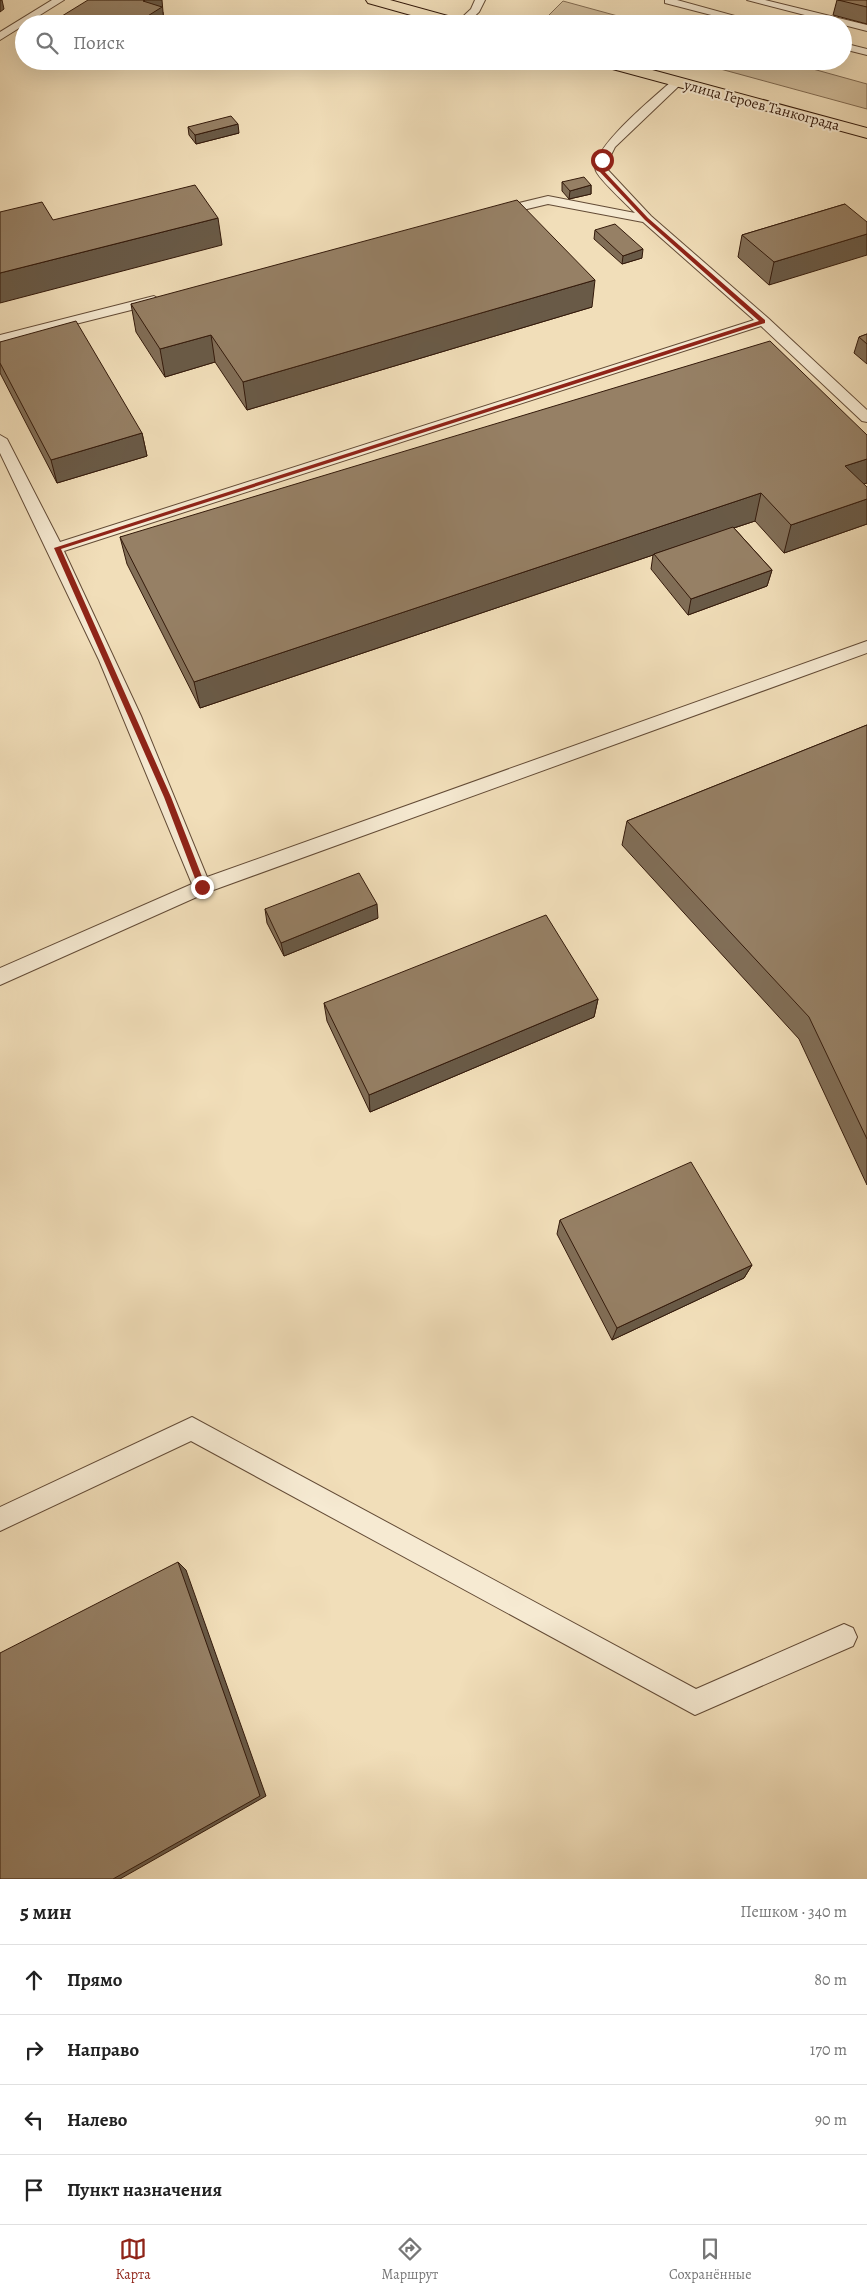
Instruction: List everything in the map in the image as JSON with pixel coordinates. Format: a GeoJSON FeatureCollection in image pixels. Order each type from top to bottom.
{"type":"FeatureCollection","features":[{"type":"Feature","properties":{"kind":"main road"},"geometry":{"type":"LineString","coordinates":[[373,0],[428,15]]}},
{"type":"Feature","properties":{"kind":"main road","name":"улица Героев Танкограда"},"geometry":{"type":"LineString","coordinates":[[633,70],[867,133]]}},
{"type":"Feature","properties":{"kind":"lane"},"geometry":{"type":"LineString","coordinates":[[35,15],[59,0]]}},
{"type":"Feature","properties":{"kind":"lane"},"geometry":{"type":"LineString","coordinates":[[471,15],[476,10],[480,0]]}},
{"type":"Feature","properties":{"kind":"lane"},"geometry":{"type":"LineString","coordinates":[[752,0],[814,15]]}},
{"type":"Feature","properties":{"kind":"lane"},"geometry":{"type":"LineString","coordinates":[[669,1],[723,15]]}},
{"type":"Feature","properties":{"kind":"lane"},"geometry":{"type":"LineString","coordinates":[[852,24],[867,28]]}},
{"type":"Feature","properties":{"kind":"lane"},"geometry":{"type":"LineString","coordinates":[[0,37],[15,28]]}},
{"type":"Feature","properties":{"kind":"lane"},"geometry":{"type":"LineString","coordinates":[[852,48],[867,52]]}},
{"type":"Feature","properties":{"kind":"lane"},"geometry":{"type":"LineString","coordinates":[[677,82],[610,145],[602,160],[601,170],[647,219],[763,321],[867,418]]}},
{"type":"Feature","properties":{"kind":"lane"},"geometry":{"type":"LineString","coordinates":[[490,214],[548,200],[647,219]]}},
{"type":"Feature","properties":{"kind":"lane"},"geometry":{"type":"LineString","coordinates":[[0,339],[163,297]]}},
{"type":"Feature","properties":{"kind":"lane"},"geometry":{"type":"LineString","coordinates":[[57,548],[763,321]]}},
{"type":"Feature","properties":{"kind":"lane"},"geometry":{"type":"LineString","coordinates":[[0,439],[57,548],[160,779],[202,887]]}},
{"type":"Feature","properties":{"kind":"lane"},"geometry":{"type":"LineString","coordinates":[[0,977],[202,887],[867,647]]}},
{"type":"Feature","properties":{"kind":"lane"},"geometry":{"type":"LineString","coordinates":[[0,1519],[192,1429],[695,1702],[844,1637]]}},
{"type":"Feature","properties":{"kind":"shaded area"},"geometry":{"type":"Polygon","coordinates":[[[563,1],[614,15],[549,15],[563,1]]]}},
{"type":"Feature","properties":{"kind":"shaded area"},"geometry":{"type":"Polygon","coordinates":[[[724,70],[816,70],[867,84],[867,109],[724,70]]]}},
{"type":"Feature","properties":{"kind":"building"},"geometry":{"type":"Polygon","coordinates":[[[88,0],[145,0],[143,1],[162,7],[149,15],[64,15],[88,0]]]}},
{"type":"Feature","properties":{"kind":"building"},"geometry":{"type":"Polygon","coordinates":[[[838,0],[867,0],[867,7],[838,0]]]}},
{"type":"Feature","properties":{"kind":"building"},"geometry":{"type":"Polygon","coordinates":[[[231,116],[238,124],[195,135],[188,127],[231,116]]]}},
{"type":"Feature","properties":{"kind":"building"},"geometry":{"type":"Polygon","coordinates":[[[584,177],[591,185],[570,191],[562,182],[584,177]]]}},
{"type":"Feature","properties":{"kind":"building"},"geometry":{"type":"Polygon","coordinates":[[[195,185],[218,218],[0,273],[0,212],[42,202],[53,220],[195,185]]]}},
{"type":"Feature","properties":{"kind":"building"},"geometry":{"type":"Polygon","coordinates":[[[517,200],[595,280],[243,382],[211,335],[160,349],[131,304],[517,200]]]}},
{"type":"Feature","properties":{"kind":"building"},"geometry":{"type":"Polygon","coordinates":[[[845,204],[867,222],[867,234],[774,262],[742,235],[845,204]]]}},
{"type":"Feature","properties":{"kind":"building"},"geometry":{"type":"Polygon","coordinates":[[[615,224],[643,249],[623,256],[595,230],[615,224]]]}},
{"type":"Feature","properties":{"kind":"building"},"geometry":{"type":"Polygon","coordinates":[[[76,321],[142,433],[51,460],[0,363],[0,342],[76,321]]]}},
{"type":"Feature","properties":{"kind":"building"},"geometry":{"type":"Polygon","coordinates":[[[867,334],[867,344],[859,337],[867,334]]]}},
{"type":"Feature","properties":{"kind":"building"},"geometry":{"type":"Polygon","coordinates":[[[770,341],[867,435],[867,459],[845,466],[867,487],[867,499],[791,525],[761,493],[194,682],[120,537],[770,341]]]}},
{"type":"Feature","properties":{"kind":"building"},"geometry":{"type":"Polygon","coordinates":[[[733,527],[772,570],[691,599],[654,554],[733,527]]]}},
{"type":"Feature","properties":{"kind":"building"},"geometry":{"type":"Polygon","coordinates":[[[867,725],[867,1139],[809,1017],[627,821],[867,725]]]}},
{"type":"Feature","properties":{"kind":"building"},"geometry":{"type":"Polygon","coordinates":[[[359,873],[377,904],[281,943],[265,909],[359,873]]]}},
{"type":"Feature","properties":{"kind":"building"},"geometry":{"type":"Polygon","coordinates":[[[546,915],[598,999],[369,1095],[324,1003],[546,915]]]}},
{"type":"Feature","properties":{"kind":"building"},"geometry":{"type":"Polygon","coordinates":[[[691,1162],[752,1265],[617,1328],[560,1220],[691,1162]]]}},
{"type":"Feature","properties":{"kind":"building"},"geometry":{"type":"Polygon","coordinates":[[[178,1562],[260,1796],[113,1879],[0,1879],[0,1653],[178,1562]]]}},
{"type":"Feature","properties":{"kind":"route"},"geometry":{"type":"LineString","coordinates":[[202,887],[167,797],[57,548],[763,321],[647,219],[601,170],[602,160]]}}]}
